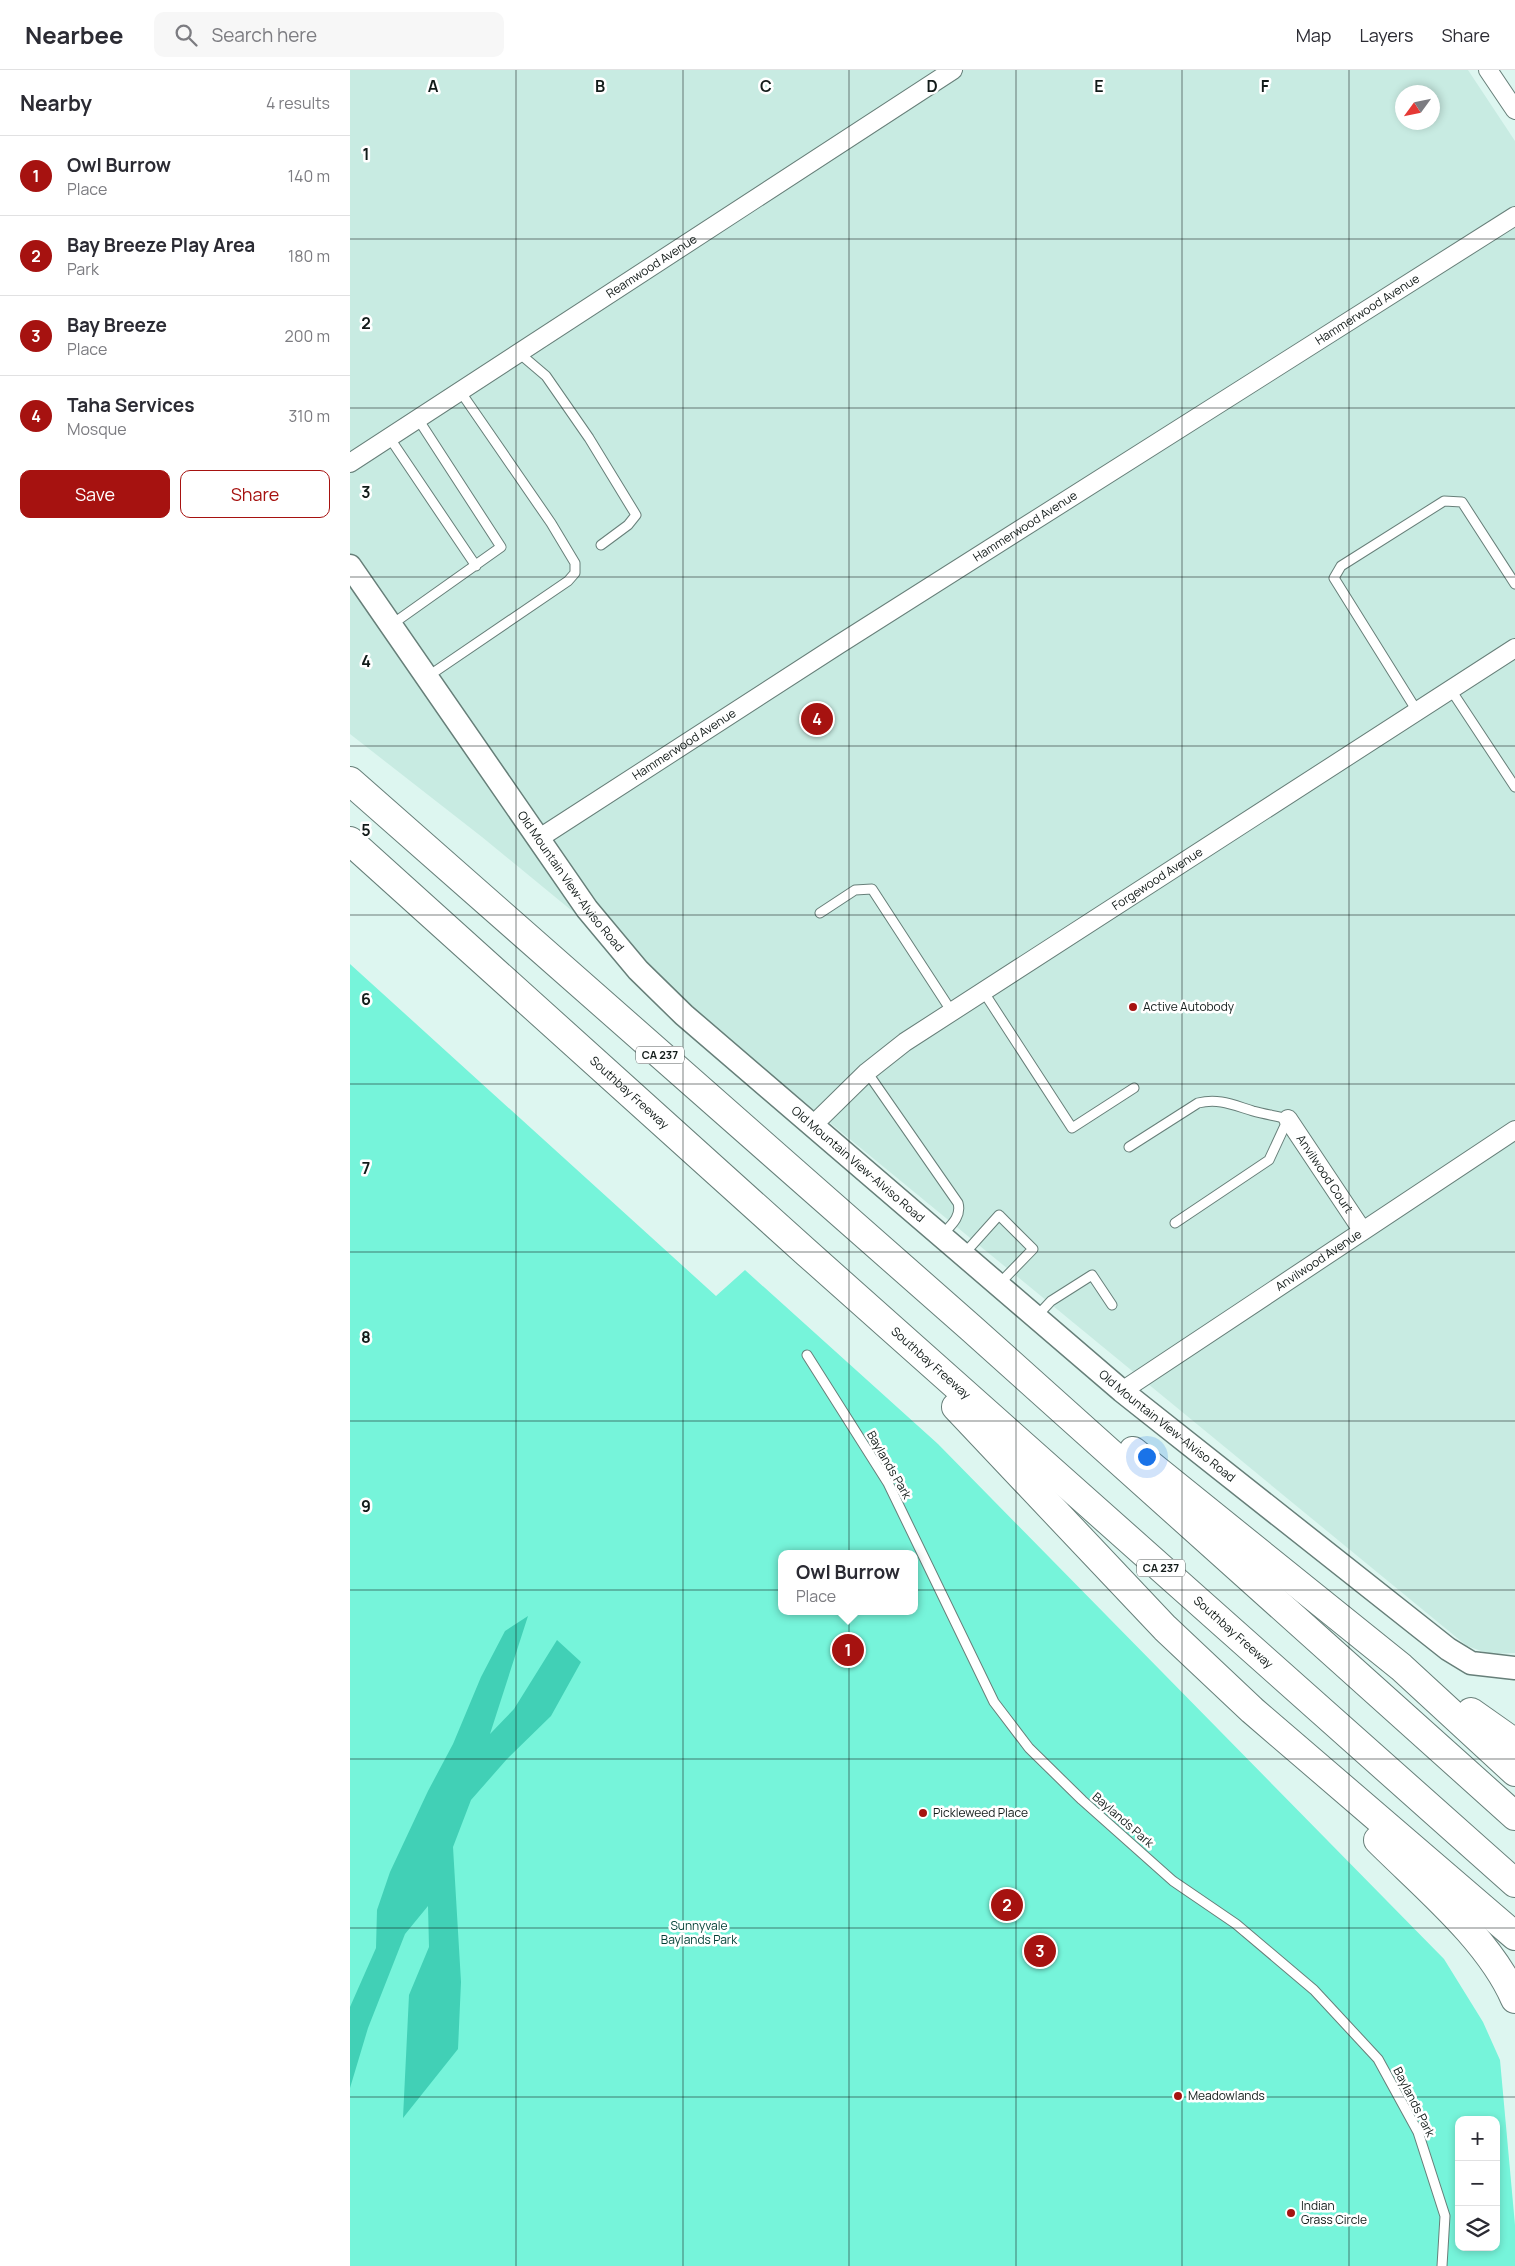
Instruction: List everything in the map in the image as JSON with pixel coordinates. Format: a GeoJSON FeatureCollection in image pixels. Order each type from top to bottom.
{"type":"FeatureCollection","features":[{"type":"Feature","properties":{"kind":"highway","name":"CA 237"},"geometry":{"type":"LineString","coordinates":[[350,781],[970,1328],[1515,1816]]}},
{"type":"Feature","properties":{"kind":"highway","name":"Southbay Freeway"},"geometry":{"type":"LineString","coordinates":[[350,841],[807,1253],[1515,1883]]}},
{"type":"Feature","properties":{"kind":"highway"},"geometry":{"type":"LineString","coordinates":[[807,1253],[961,1412],[1118,1580],[1252,1710],[1468,1930],[1492,1961],[1515,1999]]}},
{"type":"Feature","properties":{"kind":"highway"},"geometry":{"type":"LineString","coordinates":[[970,1328],[1143,1459],[1401,1667],[1515,1772]]}},
{"type":"Feature","properties":{"kind":"highway"},"geometry":{"type":"LineString","coordinates":[[1401,1667],[1434,1686],[1515,1743]]}},
{"type":"Feature","properties":{"kind":"highway"},"geometry":{"type":"LineString","coordinates":[[1252,1710],[1515,1936]]}},
{"type":"Feature","properties":{"kind":"street","name":"Reamwood Avenue"},"geometry":{"type":"LineString","coordinates":[[350,463],[953,70]]}},
{"type":"Feature","properties":{"kind":"street"},"geometry":{"type":"LineString","coordinates":[[1488,70],[1515,110]]}},
{"type":"Feature","properties":{"kind":"street","name":"Hammerwood Avenue"},"geometry":{"type":"LineString","coordinates":[[538,839],[846,640],[1515,216]]}},
{"type":"Feature","properties":{"kind":"street","name":"Old Mountain View-Alviso Road"},"geometry":{"type":"LineString","coordinates":[[350,566],[538,839],[588,908],[638,970],[684,1015],[1122,1390],[1448,1649],[1471,1663],[1515,1668]]}},
{"type":"Feature","properties":{"kind":"street","name":"Forgewood Avenue"},"geometry":{"type":"LineString","coordinates":[[812,1126],[867,1072],[905,1042],[1515,648]]}},
{"type":"Feature","properties":{"kind":"street","name":"Anvilwood Court"},"geometry":{"type":"LineString","coordinates":[[1288,1118],[1362,1230]]}},
{"type":"Feature","properties":{"kind":"street","name":"Anvilwood Avenue"},"geometry":{"type":"LineString","coordinates":[[1122,1390],[1515,1130]]}},
{"type":"Feature","properties":{"kind":"lane"},"geometry":{"type":"LineString","coordinates":[[519,353],[546,376],[589,438],[636,515],[628,525],[601,545]]}},
{"type":"Feature","properties":{"kind":"lane"},"geometry":{"type":"LineString","coordinates":[[427,677],[568,581],[575,573],[575,563],[550,523],[460,391]]}},
{"type":"Feature","properties":{"kind":"lane"},"geometry":{"type":"LineString","coordinates":[[391,625],[501,547],[418,419]]}},
{"type":"Feature","properties":{"kind":"lane"},"geometry":{"type":"LineString","coordinates":[[389,437],[476,566]]}},
{"type":"Feature","properties":{"kind":"lane"},"geometry":{"type":"LineString","coordinates":[[1417,711],[1334,578],[1341,566],[1444,501],[1462,502],[1515,584]]}},
{"type":"Feature","properties":{"kind":"lane"},"geometry":{"type":"LineString","coordinates":[[1451,690],[1515,787]]}},
{"type":"Feature","properties":{"kind":"lane"},"geometry":{"type":"LineString","coordinates":[[820,913],[855,890],[872,889],[911,952],[952,1012]]}},
{"type":"Feature","properties":{"kind":"lane"},"geometry":{"type":"LineString","coordinates":[[983,991],[1072,1128],[1134,1088]]}},
{"type":"Feature","properties":{"kind":"lane"},"geometry":{"type":"LineString","coordinates":[[867,1072],[958,1203],[960,1208],[957,1219],[941,1236]]}},
{"type":"Feature","properties":{"kind":"lane"},"geometry":{"type":"LineString","coordinates":[[1129,1147],[1198,1103],[1206,1101],[1222,1101],[1255,1112],[1288,1118],[1269,1160],[1175,1223]]}},
{"type":"Feature","properties":{"kind":"lane"},"geometry":{"type":"LineString","coordinates":[[963,1255],[999,1215],[1033,1249],[998,1285]]}},
{"type":"Feature","properties":{"kind":"lane"},"geometry":{"type":"LineString","coordinates":[[1036,1316],[1051,1301],[1092,1275],[1112,1305]]}},
{"type":"Feature","properties":{"kind":"lane","name":"Baylands Park"},"geometry":{"type":"LineString","coordinates":[[807,1355],[888,1483],[994,1702],[1029,1748],[1082,1800],[1174,1881],[1236,1924],[1314,1990],[1378,2059],[1418,2132],[1445,2216],[1442,2266]]}},
{"type":"Feature","properties":{"kind":"shaded area"},"geometry":{"type":"Polygon","coordinates":[[[350,70],[1468,70],[1515,141],[1515,1653],[1490,1654],[1467,1646],[482,837],[350,734],[350,70]]]}},
{"type":"Feature","properties":{"kind":"shaded area"},"geometry":{"type":"Polygon","coordinates":[[[528,1616],[490,1734],[514,1709],[557,1640],[581,1662],[551,1716],[507,1759],[471,1800],[453,1847],[461,1982],[458,2049],[403,2118],[409,1995],[429,1947],[428,1906],[405,1934],[368,2028],[350,2088],[350,2007],[376,1948],[377,1910],[390,1872],[428,1791],[453,1744],[481,1677],[505,1631],[528,1616]]]}},
{"type":"Feature","properties":{"kind":"green space","name":"Sunnyvale Baylands Park"},"geometry":{"type":"Polygon","coordinates":[[[350,964],[716,1296],[745,1270],[938,1444],[1444,1959],[1483,2022],[1500,2060],[1515,2225],[1515,2266],[350,2266],[350,964]]]}},
{"type":"Feature","properties":{"kind":"place","name":"Taha Services"},"geometry":{"type":"Point","coordinates":[817,719]}},
{"type":"Feature","properties":{"kind":"place","name":"Active Autobody"},"geometry":{"type":"Point","coordinates":[1133,1007]}},
{"type":"Feature","properties":{"kind":"place","name":"Owl Burrow"},"geometry":{"type":"Point","coordinates":[848,1650]}},
{"type":"Feature","properties":{"kind":"place","name":"Pickleweed Place"},"geometry":{"type":"Point","coordinates":[923,1813]}},
{"type":"Feature","properties":{"kind":"place","name":"Bay Breeze Play Area"},"geometry":{"type":"Point","coordinates":[1007,1905]}},
{"type":"Feature","properties":{"kind":"place","name":"Bay Breeze"},"geometry":{"type":"Point","coordinates":[1040,1951]}},
{"type":"Feature","properties":{"kind":"place","name":"Meadowlands"},"geometry":{"type":"Point","coordinates":[1178,2096]}},
{"type":"Feature","properties":{"kind":"place","name":"Indian Grass Circle"},"geometry":{"type":"Point","coordinates":[1291,2213]}}]}
